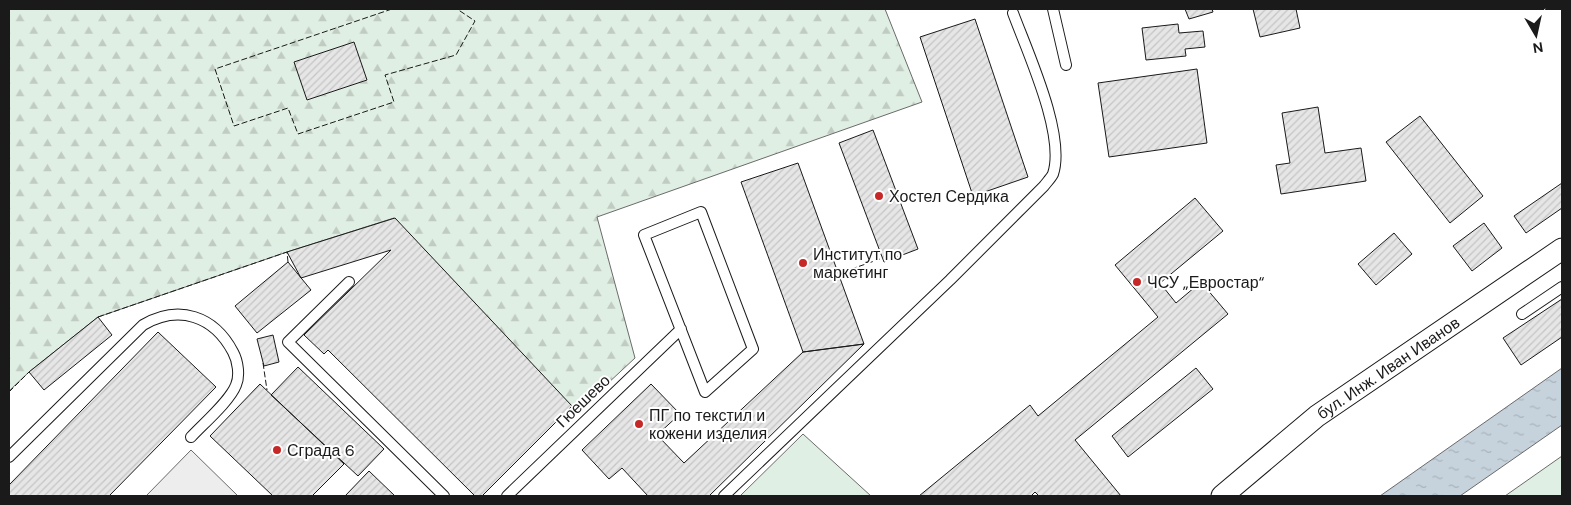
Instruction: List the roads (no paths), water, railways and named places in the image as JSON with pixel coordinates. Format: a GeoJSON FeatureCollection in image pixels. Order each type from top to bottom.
{"type":"FeatureCollection","features":[{"type":"Feature","properties":{"kind":"street","name":"бул. Инж. Иван Иванов"},"geometry":{"type":"LineString","coordinates":[[1222,496],[1317,416],[1562,249]]}},
{"type":"Feature","properties":{"kind":"lane"},"geometry":{"type":"LineString","coordinates":[[1053,9],[1066,65]]}},
{"type":"Feature","properties":{"kind":"lane"},"geometry":{"type":"LineString","coordinates":[[724,496],[950,280],[1044,186],[1052,175],[1055,162],[1055,139],[1050,114],[1013,13]]}},
{"type":"Feature","properties":{"kind":"lane"},"geometry":{"type":"LineString","coordinates":[[701,212],[753,350],[706,392],[681,329],[644,235],[701,212]]}},
{"type":"Feature","properties":{"kind":"lane"},"geometry":{"type":"LineString","coordinates":[[349,282],[288,342],[444,496]]}},
{"type":"Feature","properties":{"kind":"lane"},"geometry":{"type":"LineString","coordinates":[[1522,314],[1562,287]]}},
{"type":"Feature","properties":{"kind":"lane"},"geometry":{"type":"LineString","coordinates":[[9,457],[143,325],[156,317],[170,315],[187,315],[202,320],[217,330],[227,341],[235,356],[238,370],[237,385],[229,397],[191,437]]}},
{"type":"Feature","properties":{"kind":"lane","name":"Гюешево"},"geometry":{"type":"LineString","coordinates":[[507,496],[681,329]]}},
{"type":"Feature","properties":{"kind":"water"},"geometry":{"type":"Polygon","coordinates":[[[1562,368],[1562,425],[1460,496],[1380,496],[1562,368]]]}},
{"type":"Feature","properties":{"kind":"place","name":"Хостел Сердика"},"geometry":{"type":"Point","coordinates":[879,196]}},
{"type":"Feature","properties":{"kind":"place","name":"Институт по маркетинг"},"geometry":{"type":"Point","coordinates":[803,263]}},
{"type":"Feature","properties":{"kind":"place","name":"ЧСУ „Евростар“"},"geometry":{"type":"Point","coordinates":[1137,282]}},
{"type":"Feature","properties":{"kind":"place","name":"ПГ по текстил и кожени изделия"},"geometry":{"type":"Point","coordinates":[639,424]}},
{"type":"Feature","properties":{"kind":"place","name":"Сграда 6"},"geometry":{"type":"Point","coordinates":[277,450]}}]}
